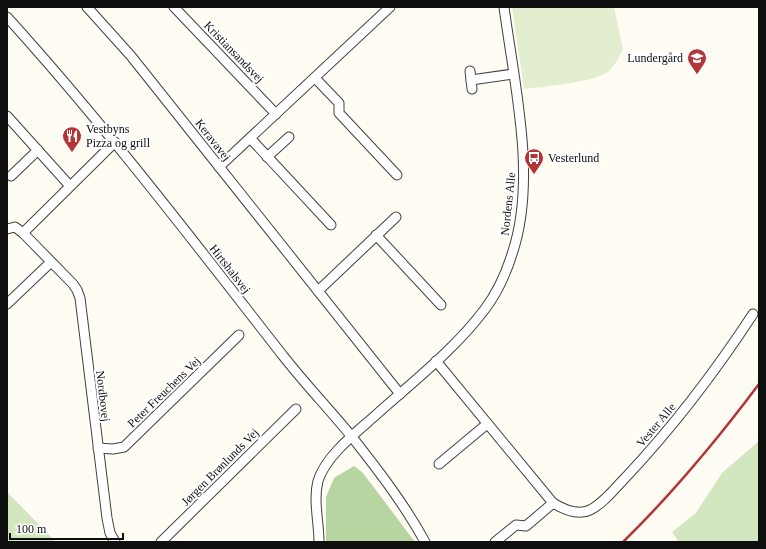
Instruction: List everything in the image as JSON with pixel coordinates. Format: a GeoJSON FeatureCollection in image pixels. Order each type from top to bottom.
{"type":"FeatureCollection","features":[{"type":"Feature","properties":{"kind":"street","name":"Keravavej"},"geometry":{"type":"LineString","coordinates":[[87,7],[131,56],[400,394]]}},
{"type":"Feature","properties":{"kind":"street","name":"Kristiansandsvej"},"geometry":{"type":"LineString","coordinates":[[174,7],[276,114]]}},
{"type":"Feature","properties":{"kind":"street"},"geometry":{"type":"LineString","coordinates":[[219,167],[390,7]]}},
{"type":"Feature","properties":{"kind":"street","name":"Nordens Alle"},"geometry":{"type":"LineString","coordinates":[[318,542],[316,492],[318,480],[331,457],[352,436],[463,336],[486,308],[499,285],[513,252],[520,225],[525,175],[504,7]]}},
{"type":"Feature","properties":{"kind":"street","name":"Hirtshalsvej"},"geometry":{"type":"LineString","coordinates":[[7,17],[39,52],[115,142],[305,383],[352,436],[395,494],[425,542]]}},
{"type":"Feature","properties":{"kind":"street"},"geometry":{"type":"LineString","coordinates":[[472,90],[470,75],[513,74]]}},
{"type":"Feature","properties":{"kind":"street"},"geometry":{"type":"LineString","coordinates":[[315,78],[339,103],[338,113],[397,175]]}},
{"type":"Feature","properties":{"kind":"street"},"geometry":{"type":"LineString","coordinates":[[7,116],[70,186]]}},
{"type":"Feature","properties":{"kind":"street"},"geometry":{"type":"LineString","coordinates":[[267,157],[289,137]]}},
{"type":"Feature","properties":{"kind":"street"},"geometry":{"type":"LineString","coordinates":[[250,138],[331,225]]}},
{"type":"Feature","properties":{"kind":"street"},"geometry":{"type":"LineString","coordinates":[[7,229],[15,227],[23,233],[115,142]]}},
{"type":"Feature","properties":{"kind":"street"},"geometry":{"type":"LineString","coordinates":[[11,176],[38,150]]}},
{"type":"Feature","properties":{"kind":"street"},"geometry":{"type":"LineString","coordinates":[[318,291],[396,217]]}},
{"type":"Feature","properties":{"kind":"street","name":"Nordbovej"},"geometry":{"type":"LineString","coordinates":[[23,233],[73,284],[80,298],[108,523],[110,534],[115,542]]}},
{"type":"Feature","properties":{"kind":"street"},"geometry":{"type":"LineString","coordinates":[[376,235],[441,305]]}},
{"type":"Feature","properties":{"kind":"street"},"geometry":{"type":"LineString","coordinates":[[7,304],[51,262]]}},
{"type":"Feature","properties":{"kind":"street","name":"Vester Alle"},"geometry":{"type":"LineString","coordinates":[[436,361],[553,503],[564,509],[577,512],[589,510],[602,502],[647,454],[697,395],[753,314]]}},
{"type":"Feature","properties":{"kind":"street","name":"Peter Freuchens Vej"},"geometry":{"type":"LineString","coordinates":[[98,448],[113,449],[124,447],[239,335]]}},
{"type":"Feature","properties":{"kind":"street","name":"Jørgen Brønlunds Vej"},"geometry":{"type":"LineString","coordinates":[[161,542],[296,409]]}},
{"type":"Feature","properties":{"kind":"street"},"geometry":{"type":"LineString","coordinates":[[439,464],[487,424]]}},
{"type":"Feature","properties":{"kind":"street"},"geometry":{"type":"LineString","coordinates":[[495,542],[516,525],[526,526],[553,503]]}},
{"type":"Feature","properties":{"kind":"green space"},"geometry":{"type":"Polygon","coordinates":[[[512,7],[614,7],[623,50],[611,69],[603,75],[582,81],[524,89],[512,7]]]}},
{"type":"Feature","properties":{"kind":"green space"},"geometry":{"type":"Polygon","coordinates":[[[759,441],[759,542],[679,542],[672,532],[696,513],[722,473],[759,441]]]}},
{"type":"Feature","properties":{"kind":"green space"},"geometry":{"type":"Polygon","coordinates":[[[354,466],[363,473],[415,542],[326,542],[326,497],[334,478],[354,466]]]}},
{"type":"Feature","properties":{"kind":"green space"},"geometry":{"type":"Polygon","coordinates":[[[7,492],[56,542],[7,542],[7,492]]]}},
{"type":"Feature","properties":{"kind":"railway"},"geometry":{"type":"LineString","coordinates":[[623,542],[694,466],[759,384]]}},
{"type":"Feature","properties":{"kind":"place","name":"Lundergård"},"geometry":{"type":"Point","coordinates":[697,75]}},
{"type":"Feature","properties":{"kind":"place","name":"Vestbyns Pizza og grill"},"geometry":{"type":"Point","coordinates":[72,153]}},
{"type":"Feature","properties":{"kind":"place","name":"Vesterlund"},"geometry":{"type":"Point","coordinates":[534,175]}}]}
